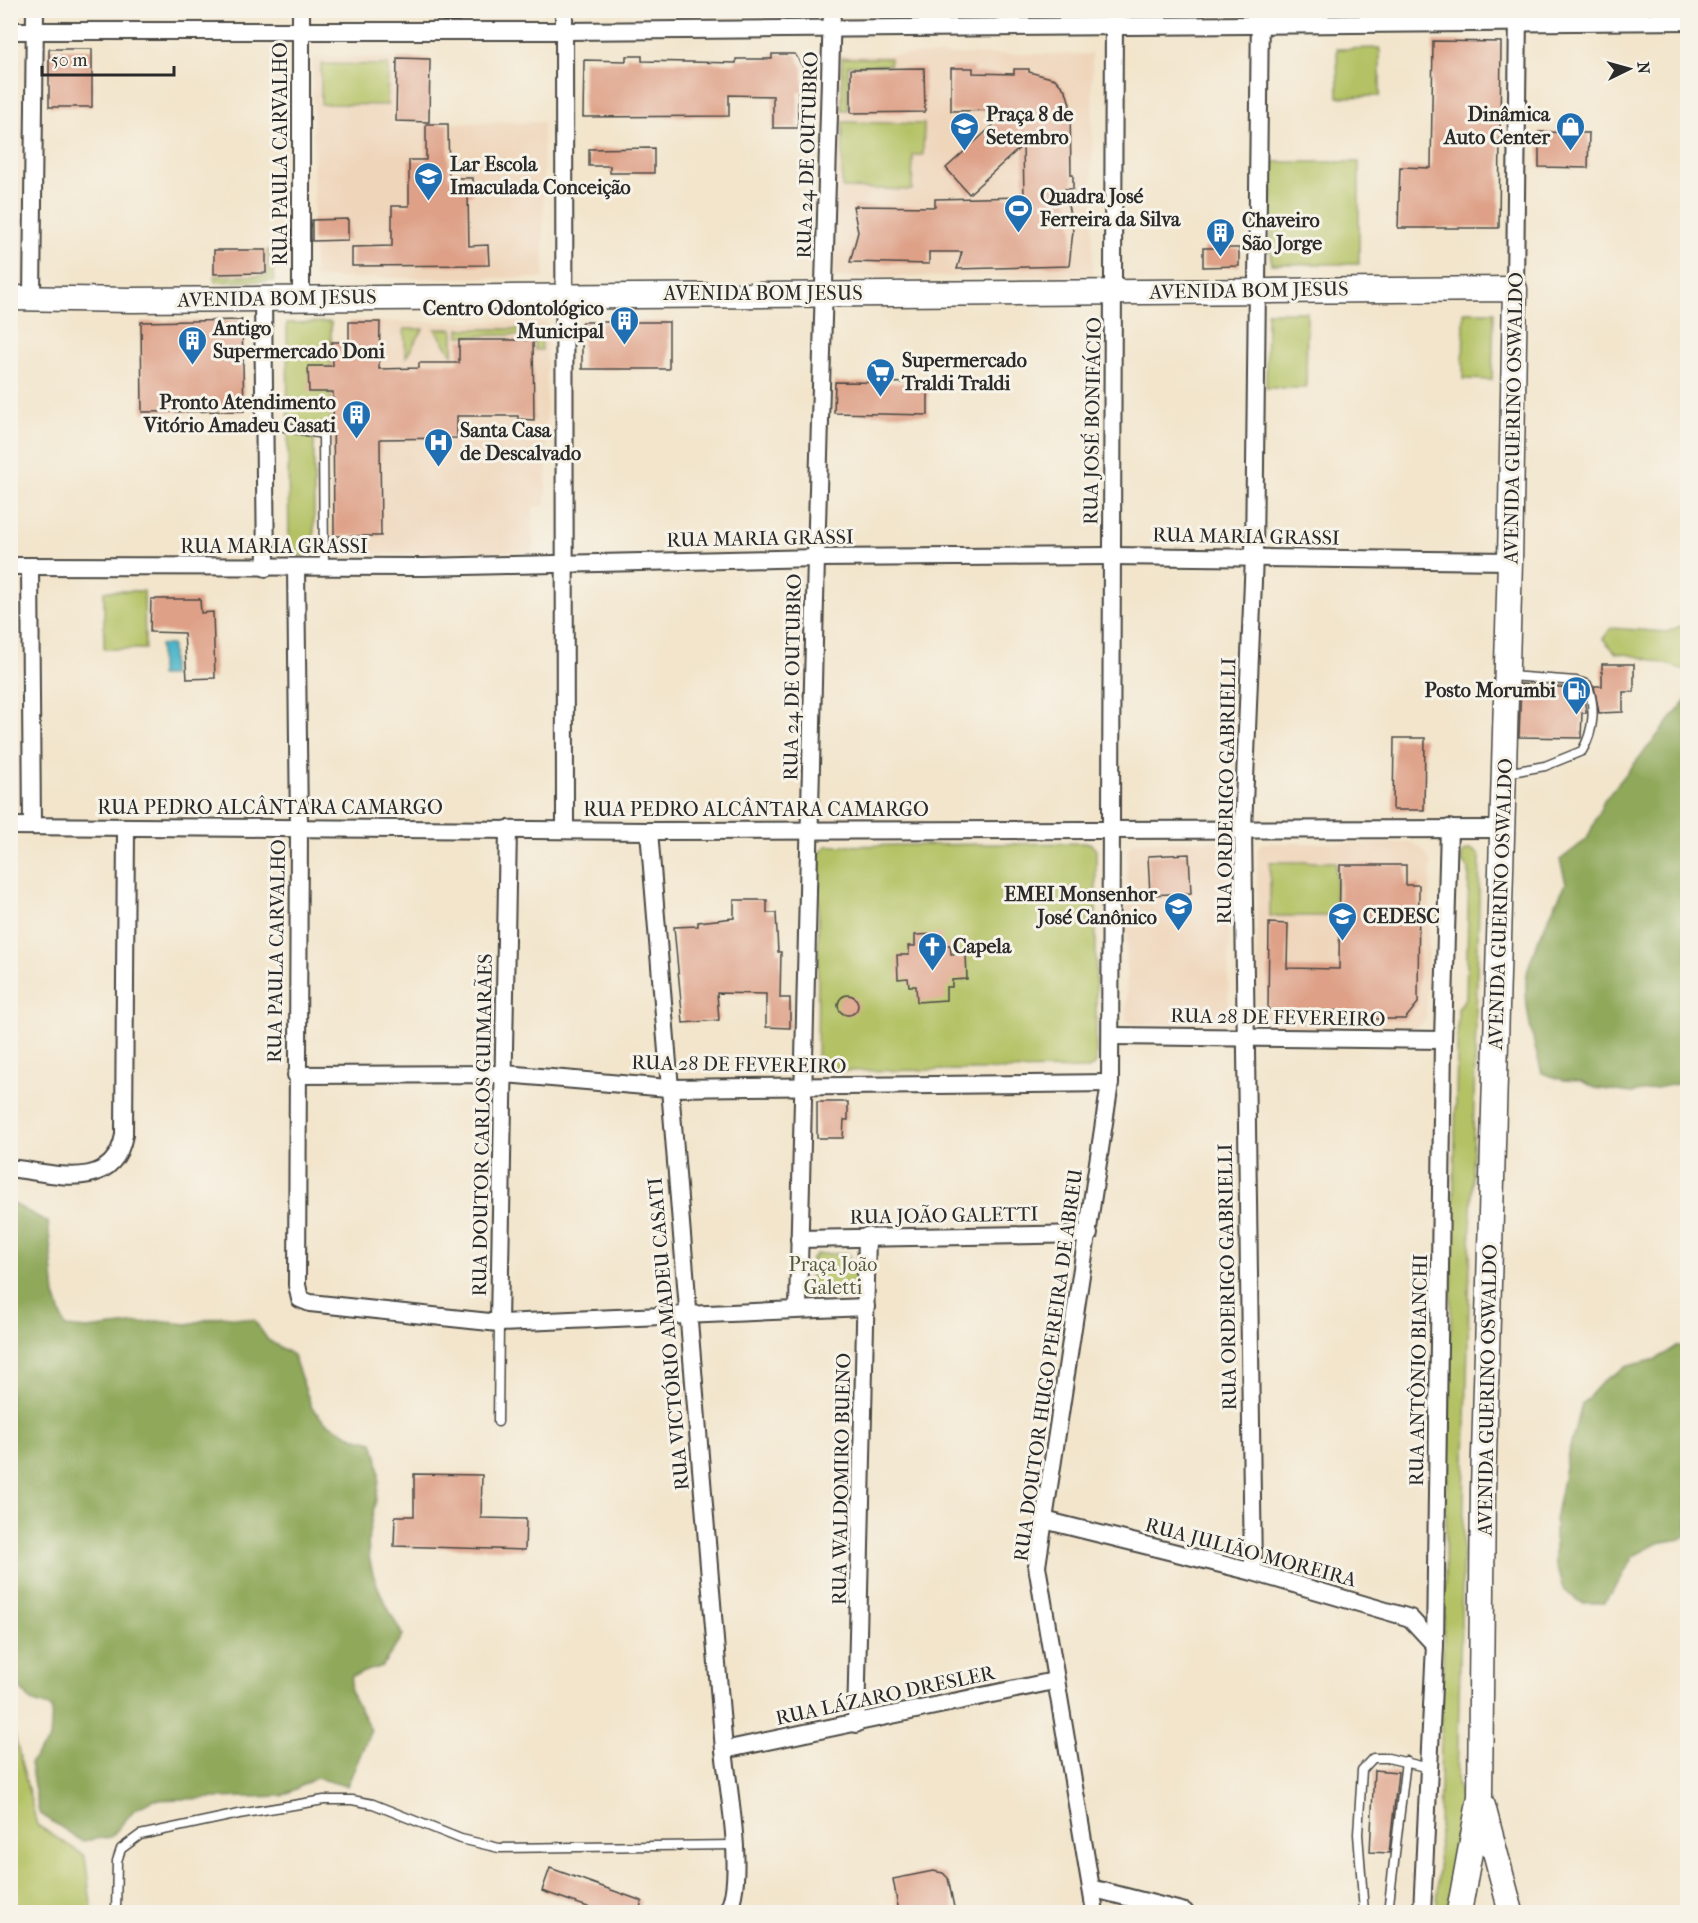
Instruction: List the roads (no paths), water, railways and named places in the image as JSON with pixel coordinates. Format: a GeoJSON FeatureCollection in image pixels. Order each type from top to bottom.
{"type":"FeatureCollection","features":[{"type":"Feature","properties":{"kind":"street"},"geometry":{"type":"LineString","coordinates":[[21,298],[35,31],[34,10]]}},
{"type":"Feature","properties":{"kind":"street","name":"RUA PAULA CARVALHO"},"geometry":{"type":"LineString","coordinates":[[301,10],[301,298]]}},
{"type":"Feature","properties":{"kind":"street"},"geometry":{"type":"LineString","coordinates":[[564,10],[566,829]]}},
{"type":"Feature","properties":{"kind":"street"},"geometry":{"type":"LineString","coordinates":[[10,31],[564,31],[832,19],[1518,16],[1688,21]]}},
{"type":"Feature","properties":{"kind":"street","name":"AVENIDA GUERINO OSWALDO"},"geometry":{"type":"LineString","coordinates":[[1459,1912],[1480,1797],[1483,1489],[1510,561],[1518,16]]}},
{"type":"Feature","properties":{"kind":"street","name":"RUA JOSÉ BONIFÁCIO"},"geometry":{"type":"LineString","coordinates":[[1112,1036],[1111,556],[1115,292],[1114,18]]}},
{"type":"Feature","properties":{"kind":"street","name":"RUA ORDERIGO GABRIELLI"},"geometry":{"type":"LineString","coordinates":[[1253,1572],[1244,1038],[1243,829],[1254,556],[1259,18]]}},
{"type":"Feature","properties":{"kind":"street","name":"RUA 24 DE OUTUBRO"},"geometry":{"type":"LineString","coordinates":[[798,1308],[832,19]]}},
{"type":"Feature","properties":{"kind":"street","name":"AVENIDA BOM JESUS"},"geometry":{"type":"LineString","coordinates":[[21,298],[1515,289]]}},
{"type":"Feature","properties":{"kind":"street"},"geometry":{"type":"LineString","coordinates":[[262,298],[266,568]]}},
{"type":"Feature","properties":{"kind":"street","name":"RUA MARIA GRASSI"},"geometry":{"type":"LineString","coordinates":[[10,566],[296,568],[816,558],[1111,556],[1510,561]]}},
{"type":"Feature","properties":{"kind":"street"},"geometry":{"type":"LineString","coordinates":[[30,566],[32,825]]}},
{"type":"Feature","properties":{"kind":"street","name":"RUA PAULA CARVALHO"},"geometry":{"type":"LineString","coordinates":[[296,568],[299,826],[296,1075],[297,1285],[300,1299],[310,1303],[499,1323]]}},
{"type":"Feature","properties":{"kind":"street","name":"RUA PEDRO ALCÂNTARA CAMARGO"},"geometry":{"type":"LineString","coordinates":[[10,826],[126,828],[299,826],[649,831],[1502,829]]}},
{"type":"Feature","properties":{"kind":"street"},"geometry":{"type":"LineString","coordinates":[[10,1168],[79,1177],[95,1174],[112,1164],[121,1152],[124,1135],[126,828]]}},
{"type":"Feature","properties":{"kind":"street","name":"RUA ANTÔNIO BIANCHI"},"geometry":{"type":"LineString","coordinates":[[1422,1912],[1435,1645],[1443,1041],[1449,828]]}},
{"type":"Feature","properties":{"kind":"street","name":"RUA DOUTOR CARLOS GUIMARÃES"},"geometry":{"type":"LineString","coordinates":[[499,1323],[508,829]]}},
{"type":"Feature","properties":{"kind":"street","name":"RUA VICTÓRIO AMADEU CASATI"},"geometry":{"type":"LineString","coordinates":[[649,831],[668,1088],[733,1839],[733,1902],[727,1912]]}},
{"type":"Feature","properties":{"kind":"street","name":"RUA 28 DE FEVEREIRO"},"geometry":{"type":"LineString","coordinates":[[1112,1036],[1443,1041]]}},
{"type":"Feature","properties":{"kind":"street","name":"RUA DOUTOR HUGO PEREIRA DE ABREU"},"geometry":{"type":"LineString","coordinates":[[1095,1912],[1054,1681],[1037,1566],[1089,1234],[1110,1083],[1112,1036]]}},
{"type":"Feature","properties":{"kind":"street","name":"RUA 28 DE FEVEREIRO"},"geometry":{"type":"LineString","coordinates":[[296,1075],[505,1074],[668,1088],[1110,1083]]}},
{"type":"Feature","properties":{"kind":"street","name":"RUA JOÃO GALETTI"},"geometry":{"type":"LineString","coordinates":[[800,1239],[867,1236],[1089,1234]]}},
{"type":"Feature","properties":{"kind":"street","name":"RUA WALDOMIRO BUENO"},"geometry":{"type":"LineString","coordinates":[[856,1724],[867,1236]]}},
{"type":"Feature","properties":{"kind":"street"},"geometry":{"type":"LineString","coordinates":[[499,1323],[688,1316],[798,1308],[866,1307]]}},
{"type":"Feature","properties":{"kind":"street","name":"RUA JULIÃO MOREIRA"},"geometry":{"type":"LineString","coordinates":[[1044,1520],[1253,1572],[1410,1618],[1435,1645]]}},
{"type":"Feature","properties":{"kind":"street","name":"RUA LÁZARO DRESLER"},"geometry":{"type":"LineString","coordinates":[[724,1750],[1054,1681]]}},
{"type":"Feature","properties":{"kind":"street","name":"AVENIDA GUERINO OSWALDO"},"geometry":{"type":"LineString","coordinates":[[1480,1797],[1511,1912]]}},
{"type":"Feature","properties":{"kind":"street"},"geometry":{"type":"LineString","coordinates":[[1091,1888],[1185,1912]]}},
{"type":"Feature","properties":{"kind":"lane"},"geometry":{"type":"LineString","coordinates":[[264,423],[323,434],[324,567]]}},
{"type":"Feature","properties":{"kind":"lane"},"geometry":{"type":"LineString","coordinates":[[1503,774],[1545,766],[1582,751],[1590,735],[1593,716],[1593,703],[1587,684],[1576,681],[1507,676]]}},
{"type":"Feature","properties":{"kind":"lane","name":"RUA DOUTOR CARLOS GUIMARÃES"},"geometry":{"type":"LineString","coordinates":[[498,1422],[499,1323]]}},
{"type":"Feature","properties":{"kind":"lane"},"geometry":{"type":"LineString","coordinates":[[1364,1912],[1358,1834],[1362,1770],[1373,1758],[1406,1761],[1429,1768]]}},
{"type":"Feature","properties":{"kind":"lane"},"geometry":{"type":"LineString","coordinates":[[1388,1912],[1406,1761]]}},
{"type":"Feature","properties":{"kind":"lane"},"geometry":{"type":"LineString","coordinates":[[117,1912],[117,1861],[121,1849],[140,1835],[324,1800],[352,1800],[373,1804],[461,1839],[500,1848],[733,1839]]}},
{"type":"Feature","properties":{"kind":"water"},"geometry":{"type":"Polygon","coordinates":[[[160,645],[172,645],[172,676],[160,676],[160,645]]]}},
{"type":"Feature","properties":{"kind":"place","name":"Praça 8 de Setembro"},"geometry":{"type":"Point","coordinates":[965,152]}},
{"type":"Feature","properties":{"kind":"place","name":"Dinâmica Auto Center"},"geometry":{"type":"Point","coordinates":[1571,152]}},
{"type":"Feature","properties":{"kind":"place","name":"Lar Escola Imaculada Conceição"},"geometry":{"type":"Point","coordinates":[429,202]}},
{"type":"Feature","properties":{"kind":"place","name":"Quadra José Ferreira da Silva"},"geometry":{"type":"Point","coordinates":[1019,234]}},
{"type":"Feature","properties":{"kind":"place","name":"Chaveiro São Jorge"},"geometry":{"type":"Point","coordinates":[1221,258]}},
{"type":"Feature","properties":{"kind":"place","name":"Centro Odontológico Municipal"},"geometry":{"type":"Point","coordinates":[625,346]}},
{"type":"Feature","properties":{"kind":"place","name":"Antigo Supermercado Doni"},"geometry":{"type":"Point","coordinates":[192,366]}},
{"type":"Feature","properties":{"kind":"place","name":"Supermercado Traldi Traldi"},"geometry":{"type":"Point","coordinates":[881,398]}},
{"type":"Feature","properties":{"kind":"place","name":"Pronto Atendimento Vitório Amadeu Casati"},"geometry":{"type":"Point","coordinates":[357,440]}},
{"type":"Feature","properties":{"kind":"place","name":"Santa Casa de Descalvado"},"geometry":{"type":"Point","coordinates":[439,468]}},
{"type":"Feature","properties":{"kind":"place","name":"Posto Morumbi"},"geometry":{"type":"Point","coordinates":[1577,716]}},
{"type":"Feature","properties":{"kind":"place","name":"EMEI Monsenhor José Canônico"},"geometry":{"type":"Point","coordinates":[1178,932]}},
{"type":"Feature","properties":{"kind":"place","name":"CEDESC"},"geometry":{"type":"Point","coordinates":[1342,942]}},
{"type":"Feature","properties":{"kind":"place","name":"Capela"},"geometry":{"type":"Point","coordinates":[932,972]}},
{"type":"Feature","properties":{"kind":"park label","name":"Praça João Galetti"},"geometry":{"type":"Point","coordinates":[833,1276]}}]}
